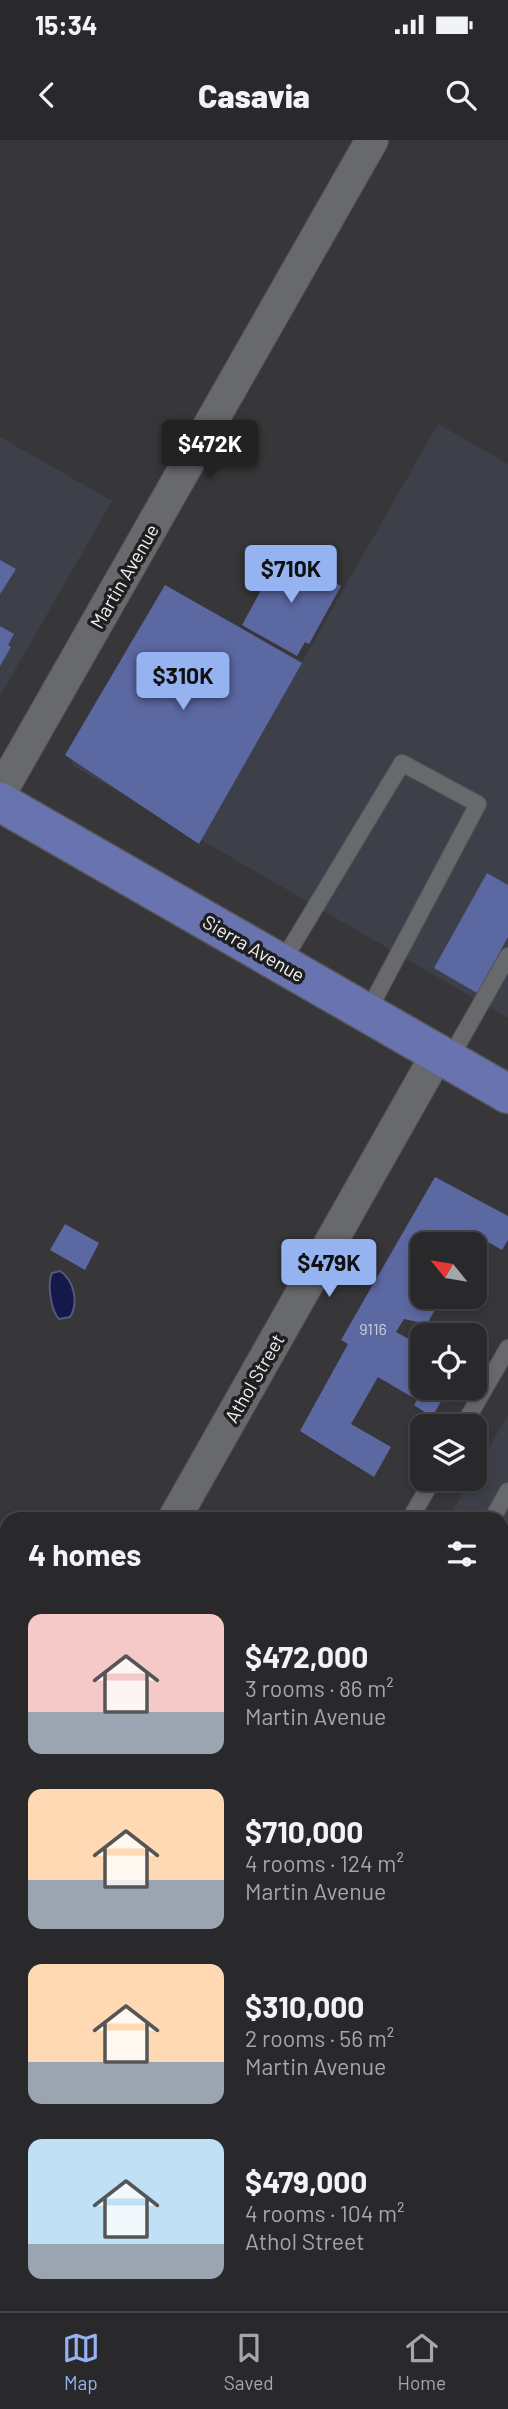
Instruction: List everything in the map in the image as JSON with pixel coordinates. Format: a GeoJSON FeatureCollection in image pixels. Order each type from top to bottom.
{"type":"FeatureCollection","features":[{"type":"Feature","properties":{"kind":"main road","name":"Sierra Avenue"},"geometry":{"type":"LineString","coordinates":[[0,802],[508,1094]]}},
{"type":"Feature","properties":{"kind":"street","name":"Martin Avenue"},"geometry":{"type":"LineString","coordinates":[[0,793],[372,140]]}},
{"type":"Feature","properties":{"kind":"street","name":"Athol Street"},"geometry":{"type":"LineString","coordinates":[[180,1512],[444,1057]]}},
{"type":"Feature","properties":{"kind":"lane"},"geometry":{"type":"LineString","coordinates":[[281,964],[402,763],[478,804],[367,1013]]}},
{"type":"Feature","properties":{"kind":"lane"},"geometry":{"type":"LineString","coordinates":[[444,1057],[508,956]]}},
{"type":"Feature","properties":{"kind":"lane"},"geometry":{"type":"LineString","coordinates":[[470,1414],[508,1348]]}},
{"type":"Feature","properties":{"kind":"lane"},"geometry":{"type":"LineString","coordinates":[[414,1512],[426,1491]]}},
{"type":"Feature","properties":{"kind":"lane"},"geometry":{"type":"LineString","coordinates":[[496,1512],[508,1491]]}},
{"type":"Feature","properties":{"kind":"shaded area"},"geometry":{"type":"Polygon","coordinates":[[[438,424],[508,464],[508,1018],[74,766],[67,752],[165,585],[302,662],[438,424]]]}},
{"type":"Feature","properties":{"kind":"shaded area"},"geometry":{"type":"Polygon","coordinates":[[[0,437],[112,501],[0,696],[0,437]]]}},
{"type":"Feature","properties":{"kind":"shaded area"},"geometry":{"type":"Polygon","coordinates":[[[60,1271],[72,1286],[74,1305],[70,1317],[59,1319],[52,1304],[50,1284],[52,1273],[60,1271]]]}},
{"type":"Feature","properties":{"kind":"shaded area"},"geometry":{"type":"Polygon","coordinates":[[[508,1415],[508,1512],[452,1512],[464,1491],[487,1491],[487,1451],[508,1415]]]}},
{"type":"Feature","properties":{"kind":"building"},"geometry":{"type":"Polygon","coordinates":[[[282,552],[341,586],[309,644],[305,642],[297,656],[242,625],[282,552]]]}},
{"type":"Feature","properties":{"kind":"building"},"geometry":{"type":"Polygon","coordinates":[[[0,560],[16,569],[0,594],[0,560]]]}},
{"type":"Feature","properties":{"kind":"building"},"geometry":{"type":"Polygon","coordinates":[[[165,585],[302,663],[199,844],[65,755],[165,585]]]}},
{"type":"Feature","properties":{"kind":"building"},"geometry":{"type":"Polygon","coordinates":[[[0,626],[14,634],[8,645],[11,647],[0,666],[0,626]]]}},
{"type":"Feature","properties":{"kind":"building"},"geometry":{"type":"Polygon","coordinates":[[[487,873],[508,885],[508,937],[477,993],[434,968],[487,873]]]}},
{"type":"Feature","properties":{"kind":"building"},"geometry":{"type":"Polygon","coordinates":[[[435,1177],[508,1216],[508,1240],[502,1250],[487,1242],[487,1232],[410,1232],[410,1309],[435,1309],[428,1323],[404,1319],[396,1332],[410,1340],[410,1396],[378,1377],[351,1424],[391,1447],[374,1477],[300,1431],[348,1344],[341,1340],[435,1177]]]}},
{"type":"Feature","properties":{"kind":"building"},"geometry":{"type":"Polygon","coordinates":[[[65,1224],[99,1243],[85,1270],[50,1250],[65,1224]]]}},
{"type":"Feature","properties":{"kind":"building"},"geometry":{"type":"Polygon","coordinates":[[[417,1400],[442,1400],[434,1414],[428,1414],[414,1405],[417,1400]]]}}]}
